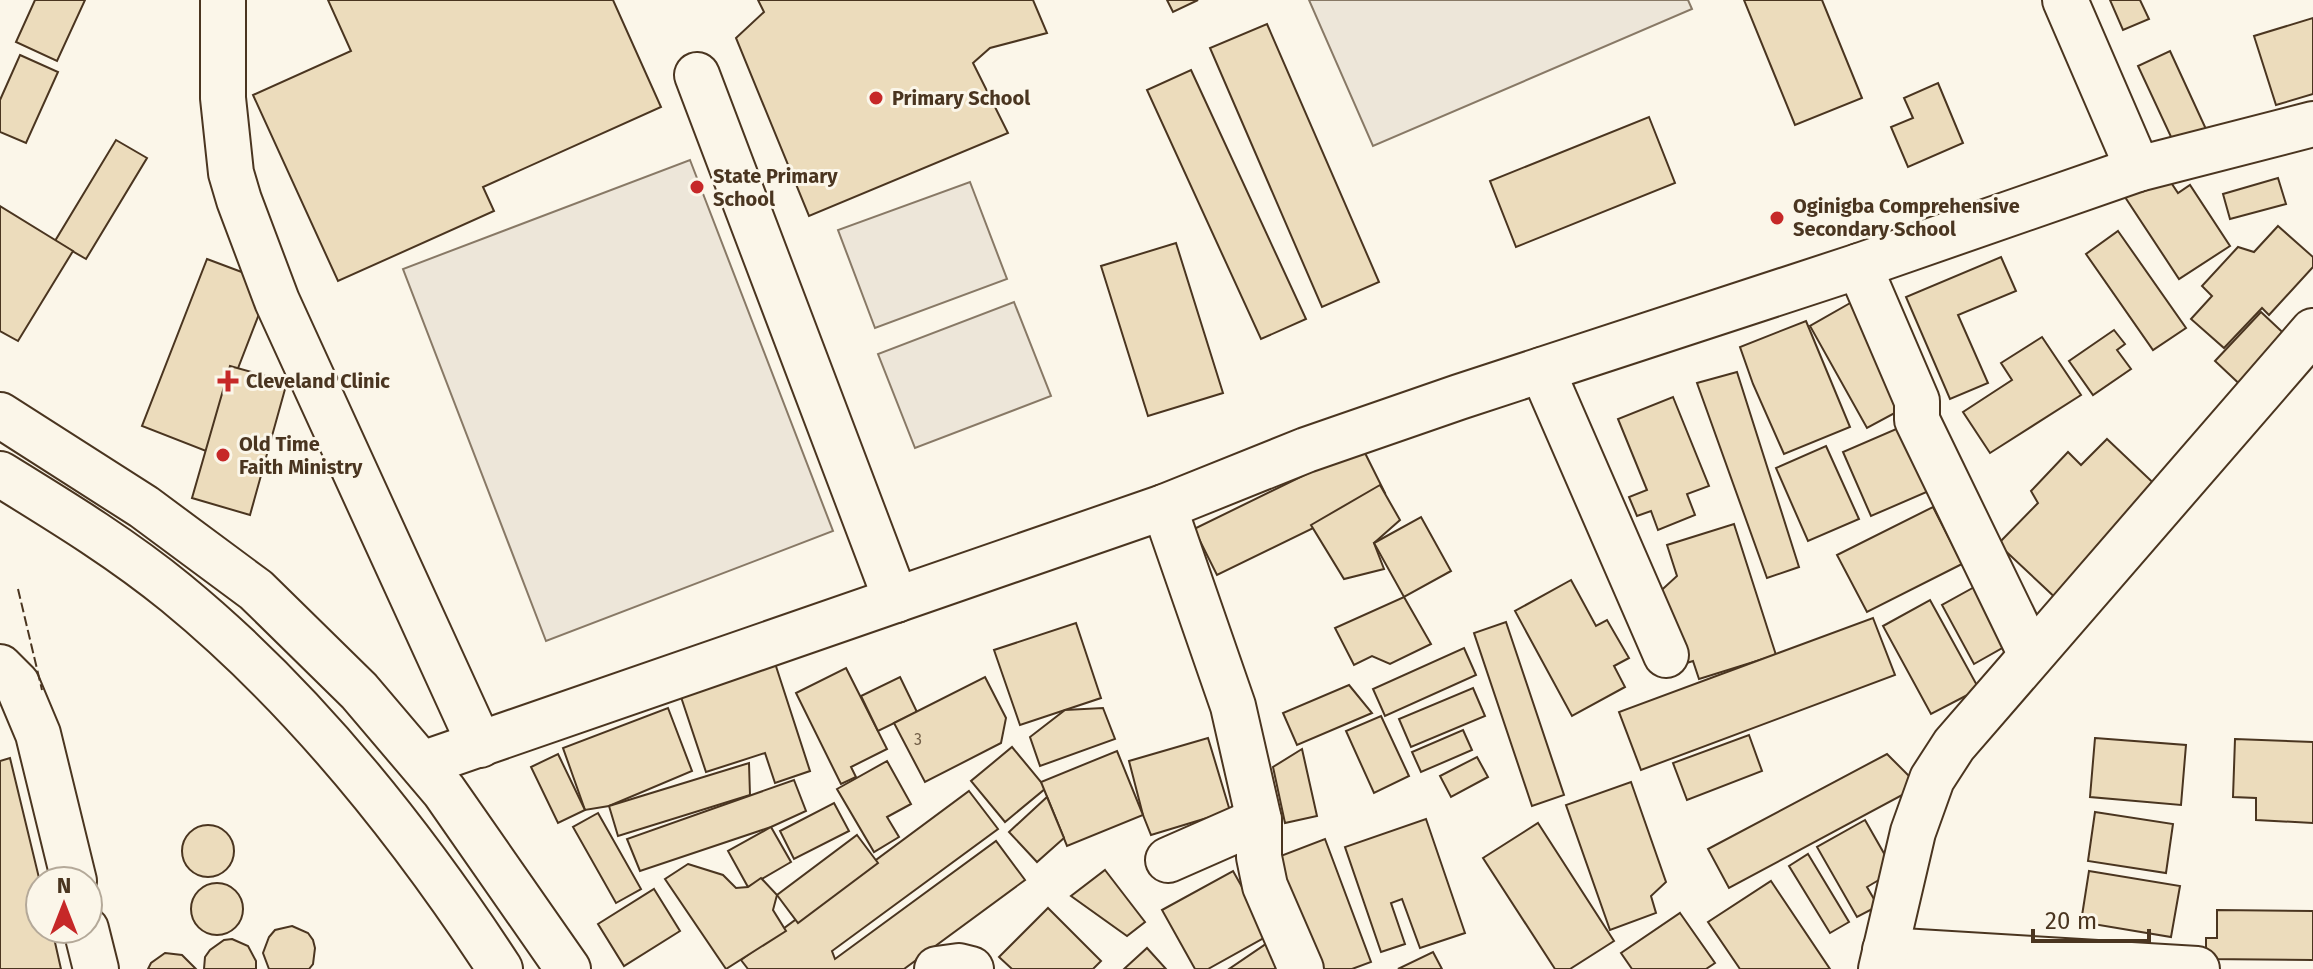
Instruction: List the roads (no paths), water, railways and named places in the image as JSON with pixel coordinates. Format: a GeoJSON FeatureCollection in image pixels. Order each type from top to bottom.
{"type":"FeatureCollection","features":[{"type":"Feature","properties":{"kind":"street"},"geometry":{"type":"LineString","coordinates":[[223,0],[223,98],[231,173],[239,200],[277,301],[480,745]]}},
{"type":"Feature","properties":{"kind":"street"},"geometry":{"type":"LineString","coordinates":[[2065,0],[2138,169]]}},
{"type":"Feature","properties":{"kind":"street"},"geometry":{"type":"LineString","coordinates":[[697,75],[896,600]]}},
{"type":"Feature","properties":{"kind":"street"},"geometry":{"type":"LineString","coordinates":[[422,764],[1164,507],[1306,450],[1542,370],[1859,266],[2138,169],[2313,124]]}},
{"type":"Feature","properties":{"kind":"street"},"geometry":{"type":"LineString","coordinates":[[1859,266],[1917,401],[1917,420],[2031,655]]}},
{"type":"Feature","properties":{"kind":"street"},"geometry":{"type":"LineString","coordinates":[[2197,969],[1883,959],[1913,832],[1932,779],[1954,745],[2313,331]]}},
{"type":"Feature","properties":{"kind":"street"},"geometry":{"type":"LineString","coordinates":[[1542,370],[1666,655]]}},
{"type":"Feature","properties":{"kind":"street"},"geometry":{"type":"LineString","coordinates":[[0,415],[144,507],[256,590],[359,691],[422,764],[568,969]]}},
{"type":"Feature","properties":{"kind":"street"},"geometry":{"type":"LineString","coordinates":[[0,474],[84,526],[153,576],[256,664],[330,741],[414,847],[500,969]]}},
{"type":"Feature","properties":{"kind":"street"},"geometry":{"type":"LineString","coordinates":[[1164,507],[1233,706],[1259,820],[1259,857],[1265,886],[1301,969]]}},
{"type":"Feature","properties":{"kind":"street"},"geometry":{"type":"LineString","coordinates":[[0,667],[17,684],[38,734],[70,865]]}},
{"type":"Feature","properties":{"kind":"street"},"geometry":{"type":"LineString","coordinates":[[1168,860],[1259,820]]}},
{"type":"Feature","properties":{"kind":"street"},"geometry":{"type":"LineString","coordinates":[[90,945],[96,969]]}},
{"type":"Feature","properties":{"kind":"street"},"geometry":{"type":"LineString","coordinates":[[937,969],[959,966],[971,969]]}},
{"type":"Feature","properties":{"kind":"place","name":"Primary School"},"geometry":{"type":"Point","coordinates":[876,98]}},
{"type":"Feature","properties":{"kind":"place","name":"State Primary School"},"geometry":{"type":"Point","coordinates":[697,187]}},
{"type":"Feature","properties":{"kind":"place","name":"Oginigba Comprehensive Secondary School"},"geometry":{"type":"Point","coordinates":[1777,218]}},
{"type":"Feature","properties":{"kind":"place","name":"Cleveland Clinic"},"geometry":{"type":"Point","coordinates":[228,381]}},
{"type":"Feature","properties":{"kind":"place","name":"Old Time Faith Ministry"},"geometry":{"type":"Point","coordinates":[223,455]}}]}
